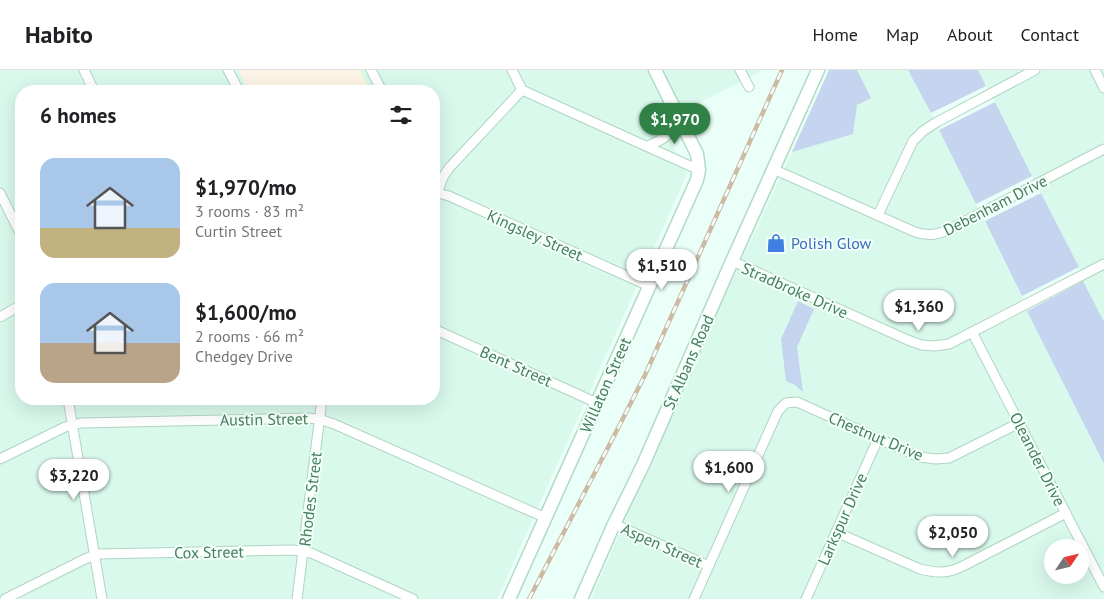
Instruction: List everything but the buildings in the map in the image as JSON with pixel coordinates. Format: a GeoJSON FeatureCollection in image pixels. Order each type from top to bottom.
{"type":"FeatureCollection","features":[{"type":"Feature","properties":{"kind":"street"},"geometry":{"type":"LineString","coordinates":[[84,70],[91,85]]}},
{"type":"Feature","properties":{"kind":"street"},"geometry":{"type":"LineString","coordinates":[[228,70],[236,85]]}},
{"type":"Feature","properties":{"kind":"street"},"geometry":{"type":"LineString","coordinates":[[371,70],[379,85]]}},
{"type":"Feature","properties":{"kind":"street"},"geometry":{"type":"LineString","coordinates":[[512,70],[522,90],[699,170],[697,154],[655,70]]}},
{"type":"Feature","properties":{"kind":"street"},"geometry":{"type":"LineString","coordinates":[[740,70],[749,87]]}},
{"type":"Feature","properties":{"kind":"street","name":"St Albans Road"},"geometry":{"type":"LineString","coordinates":[[581,599],[614,524],[643,465],[818,70]]}},
{"type":"Feature","properties":{"kind":"street"},"geometry":{"type":"LineString","coordinates":[[878,216],[912,141],[922,131],[1035,70]]}},
{"type":"Feature","properties":{"kind":"street"},"geometry":{"type":"LineString","coordinates":[[1095,70],[1104,88]]}},
{"type":"Feature","properties":{"kind":"street"},"geometry":{"type":"LineString","coordinates":[[440,180],[522,90]]}},
{"type":"Feature","properties":{"kind":"street"},"geometry":{"type":"LineString","coordinates":[[648,146],[659,142],[669,135],[678,117]]}},
{"type":"Feature","properties":{"kind":"street","name":"Debenham Drive"},"geometry":{"type":"LineString","coordinates":[[773,169],[920,234],[936,234],[954,227],[1104,149]]}},
{"type":"Feature","properties":{"kind":"street","name":"Willaton Street"},"geometry":{"type":"LineString","coordinates":[[509,599],[697,180],[699,170]]}},
{"type":"Feature","properties":{"kind":"street","name":"Kingsley Street"},"geometry":{"type":"LineString","coordinates":[[440,188],[449,196],[649,286]]}},
{"type":"Feature","properties":{"kind":"street"},"geometry":{"type":"LineString","coordinates":[[0,193],[15,223]]}},
{"type":"Feature","properties":{"kind":"street","name":"Stradbroke Drive"},"geometry":{"type":"LineString","coordinates":[[732,261],[910,341],[934,346],[949,344],[1104,264]]}},
{"type":"Feature","properties":{"kind":"street"},"geometry":{"type":"LineString","coordinates":[[0,317],[15,309]]}},
{"type":"Feature","properties":{"kind":"street","name":"Bent Street"},"geometry":{"type":"LineString","coordinates":[[440,332],[597,403]]}},
{"type":"Feature","properties":{"kind":"street","name":"Oleander Drive"},"geometry":{"type":"LineString","coordinates":[[972,332],[1104,586]]}},
{"type":"Feature","properties":{"kind":"street","name":"Chestnut Drive"},"geometry":{"type":"LineString","coordinates":[[709,566],[778,411],[786,403],[797,402],[919,457],[936,459],[949,458],[1019,423]]}},
{"type":"Feature","properties":{"kind":"street"},"geometry":{"type":"LineString","coordinates":[[69,405],[102,599]]}},
{"type":"Feature","properties":{"kind":"street","name":"Rhodes Street"},"geometry":{"type":"LineString","coordinates":[[297,599],[321,405]]}},
{"type":"Feature","properties":{"kind":"street","name":"Austin Street"},"geometry":{"type":"LineString","coordinates":[[0,460],[72,425],[101,422],[319,419],[546,518]]}},
{"type":"Feature","properties":{"kind":"street","name":"Larkspur Drive"},"geometry":{"type":"LineString","coordinates":[[806,599],[878,438]]}},
{"type":"Feature","properties":{"kind":"street"},"geometry":{"type":"LineString","coordinates":[[836,532],[920,569],[940,573],[963,566],[1066,513]]}},
{"type":"Feature","properties":{"kind":"street","name":"Aspen Street"},"geometry":{"type":"LineString","coordinates":[[614,524],[709,566]]}},
{"type":"Feature","properties":{"kind":"street","name":"Cox Street"},"geometry":{"type":"LineString","coordinates":[[5,599],[94,555],[293,550],[311,553],[413,599]]}},
{"type":"Feature","properties":{"kind":"street"},"geometry":{"type":"LineString","coordinates":[[694,599],[709,566]]}},
{"type":"Feature","properties":{"kind":"shaded area"},"geometry":{"type":"Polygon","coordinates":[[[0,70],[761,70],[666,120],[663,128],[687,174],[497,599],[0,599],[0,70]]]}},
{"type":"Feature","properties":{"kind":"shaded area"},"geometry":{"type":"Polygon","coordinates":[[[238,70],[360,70],[368,85],[246,85],[238,70]]]}},
{"type":"Feature","properties":{"kind":"shaded area"},"geometry":{"type":"Polygon","coordinates":[[[829,70],[908,70],[1104,464],[1104,599],[591,599],[696,357],[829,70]]]}},
{"type":"Feature","properties":{"kind":"shaded area"},"geometry":{"type":"Polygon","coordinates":[[[829,70],[857,70],[871,98],[857,105],[853,134],[792,152],[829,70]]]}},
{"type":"Feature","properties":{"kind":"shaded area"},"geometry":{"type":"Polygon","coordinates":[[[908,70],[978,70],[986,86],[931,113],[908,70]]]}},
{"type":"Feature","properties":{"kind":"shaded area"},"geometry":{"type":"Polygon","coordinates":[[[978,70],[1104,70],[1103,321],[1083,281],[1079,267],[978,70]]]}},
{"type":"Feature","properties":{"kind":"shaded area"},"geometry":{"type":"Polygon","coordinates":[[[995,102],[1032,176],[976,204],[939,130],[995,102]]]}},
{"type":"Feature","properties":{"kind":"shaded area"},"geometry":{"type":"Polygon","coordinates":[[[1041,193],[1079,267],[1022,296],[985,221],[1041,193]]]}},
{"type":"Feature","properties":{"kind":"shaded area"},"geometry":{"type":"Polygon","coordinates":[[[1083,281],[1104,320],[1104,464],[1027,311],[1083,281]]]}},
{"type":"Feature","properties":{"kind":"shaded area"},"geometry":{"type":"Polygon","coordinates":[[[798,301],[814,309],[797,347],[803,392],[795,385],[786,381],[781,339],[798,301]]]}},
{"type":"Feature","properties":{"kind":"railway"},"geometry":{"type":"LineString","coordinates":[[529,599],[645,375],[782,70]]}},
{"type":"Feature","properties":{"kind":"place","name":"Polish Glow"},"geometry":{"type":"Point","coordinates":[776,243]}}]}
